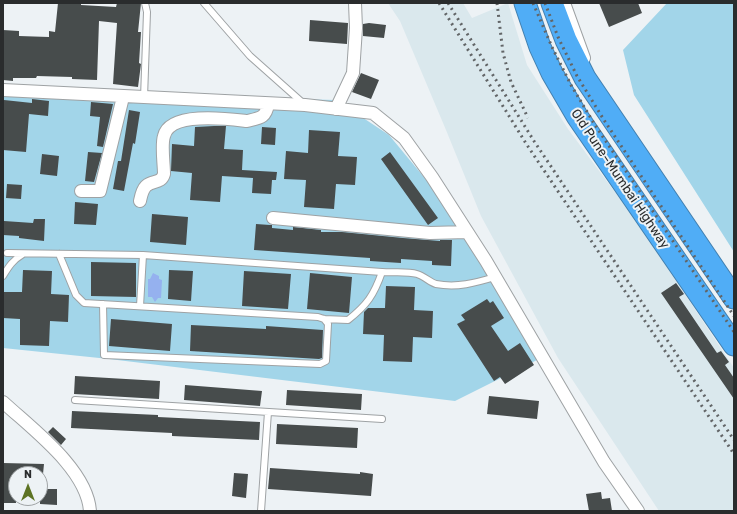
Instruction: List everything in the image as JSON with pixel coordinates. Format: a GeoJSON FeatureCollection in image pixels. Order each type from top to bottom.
{"type":"FeatureCollection","features":[{"type":"Feature","properties":{"kind":"highway","name":"Old Pune–Mumbai Highway"},"geometry":{"type":"LineString","coordinates":[[525,3],[540,47],[552,73],[577,116],[734,345]]}},
{"type":"Feature","properties":{"kind":"highway"},"geometry":{"type":"LineString","coordinates":[[552,3],[569,46],[585,78],[734,298]]}},
{"type":"Feature","properties":{"kind":"street"},"geometry":{"type":"LineString","coordinates":[[336,109],[353,73],[356,28],[355,3]]}},
{"type":"Feature","properties":{"kind":"street"},"geometry":{"type":"LineString","coordinates":[[564,3],[583,54],[586,70],[585,78]]}},
{"type":"Feature","properties":{"kind":"street"},"geometry":{"type":"LineString","coordinates":[[3,90],[305,105],[373,113],[404,138],[432,177],[495,277],[604,462],[638,511]]}},
{"type":"Feature","properties":{"kind":"street"},"geometry":{"type":"LineString","coordinates":[[81,191],[100,191],[122,97]]}},
{"type":"Feature","properties":{"kind":"street"},"geometry":{"type":"LineString","coordinates":[[140,201],[146,186],[163,178],[163,137],[168,128],[183,121],[203,118],[254,119],[264,115],[267,112],[268,104]]}},
{"type":"Feature","properties":{"kind":"street"},"geometry":{"type":"LineString","coordinates":[[273,218],[430,233],[467,232]]}},
{"type":"Feature","properties":{"kind":"street"},"geometry":{"type":"LineString","coordinates":[[3,402],[59,454],[72,470],[87,495],[90,511]]}},
{"type":"Feature","properties":{"kind":"lane"},"geometry":{"type":"LineString","coordinates":[[144,98],[146,3]]}},
{"type":"Feature","properties":{"kind":"lane"},"geometry":{"type":"LineString","coordinates":[[204,3],[250,56],[305,105]]}},
{"type":"Feature","properties":{"kind":"lane"},"geometry":{"type":"LineString","coordinates":[[8,253],[143,255],[416,274],[428,279],[434,284],[457,286],[472,284],[495,277]]}},
{"type":"Feature","properties":{"kind":"lane"},"geometry":{"type":"LineString","coordinates":[[3,276],[10,264],[24,254]]}},
{"type":"Feature","properties":{"kind":"lane"},"geometry":{"type":"LineString","coordinates":[[59,254],[76,295],[84,303],[318,317],[324,319],[348,320],[359,312],[375,291],[382,272]]}},
{"type":"Feature","properties":{"kind":"lane"},"geometry":{"type":"LineString","coordinates":[[140,306],[143,255]]}},
{"type":"Feature","properties":{"kind":"lane"},"geometry":{"type":"LineString","coordinates":[[103,304],[104,355],[320,364],[326,361],[328,324],[324,319]]}},
{"type":"Feature","properties":{"kind":"lane"},"geometry":{"type":"LineString","coordinates":[[75,400],[382,419]]}},
{"type":"Feature","properties":{"kind":"lane"},"geometry":{"type":"LineString","coordinates":[[261,511],[268,412]]}},
{"type":"Feature","properties":{"kind":"shaded area"},"geometry":{"type":"Polygon","coordinates":[[[388,3],[463,3],[472,18],[508,3],[527,65],[568,129],[635,219],[734,368],[734,511],[659,511],[558,358],[481,216],[400,21],[388,3]]]}},
{"type":"Feature","properties":{"kind":"shaded area"},"geometry":{"type":"Polygon","coordinates":[[[667,3],[734,3],[734,252],[634,95],[623,50],[667,3]]]}},
{"type":"Feature","properties":{"kind":"shaded area"},"geometry":{"type":"Polygon","coordinates":[[[3,92],[336,100],[389,135],[462,223],[537,360],[455,401],[109,359],[3,348],[3,92]]]}},
{"type":"Feature","properties":{"kind":"water"},"geometry":{"type":"Polygon","coordinates":[[[153,273],[159,276],[159,279],[162,280],[161,298],[158,298],[155,302],[152,297],[148,297],[148,279],[150,279],[153,273]]]}},
{"type":"Feature","properties":{"kind":"building"},"geometry":{"type":"Polygon","coordinates":[[[58,3],[81,3],[81,5],[116,7],[117,3],[141,3],[138,32],[141,32],[139,63],[141,64],[138,87],[113,84],[117,23],[99,21],[97,80],[72,79],[72,77],[37,76],[36,78],[13,78],[13,81],[3,80],[3,30],[19,31],[19,36],[49,37],[49,31],[55,32],[58,3]]]}},
{"type":"Feature","properties":{"kind":"building"},"geometry":{"type":"Polygon","coordinates":[[[599,3],[638,3],[642,13],[609,27],[599,3]]]}},
{"type":"Feature","properties":{"kind":"building"},"geometry":{"type":"Polygon","coordinates":[[[310,20],[348,23],[347,44],[309,41],[310,20]]]}},
{"type":"Feature","properties":{"kind":"building"},"geometry":{"type":"Polygon","coordinates":[[[369,23],[386,25],[384,38],[363,36],[363,24],[369,23]]]}},
{"type":"Feature","properties":{"kind":"building"},"geometry":{"type":"Polygon","coordinates":[[[361,73],[379,80],[371,99],[352,92],[361,73]]]}},
{"type":"Feature","properties":{"kind":"building"},"geometry":{"type":"Polygon","coordinates":[[[32,99],[49,101],[48,116],[29,114],[26,152],[3,150],[4,100],[32,103],[32,99]]]}},
{"type":"Feature","properties":{"kind":"building"},"geometry":{"type":"Polygon","coordinates":[[[91,102],[113,104],[103,147],[97,146],[100,117],[90,116],[91,102]]]}},
{"type":"Feature","properties":{"kind":"building"},"geometry":{"type":"Polygon","coordinates":[[[129,110],[140,112],[135,144],[133,143],[124,191],[113,189],[118,161],[121,161],[129,110]]]}},
{"type":"Feature","properties":{"kind":"building"},"geometry":{"type":"Polygon","coordinates":[[[226,126],[224,149],[243,150],[242,170],[277,172],[276,180],[272,180],[271,194],[252,193],[253,178],[222,176],[220,202],[190,200],[192,173],[171,171],[172,144],[194,146],[195,127],[226,126]]]}},
{"type":"Feature","properties":{"kind":"building"},"geometry":{"type":"Polygon","coordinates":[[[262,127],[276,128],[275,145],[261,144],[262,127]]]}},
{"type":"Feature","properties":{"kind":"building"},"geometry":{"type":"Polygon","coordinates":[[[309,130],[340,132],[338,156],[357,157],[355,185],[336,184],[334,209],[304,207],[306,180],[284,179],[286,151],[308,153],[309,130]]]}},
{"type":"Feature","properties":{"kind":"building"},"geometry":{"type":"Polygon","coordinates":[[[88,152],[102,153],[94,182],[85,181],[88,152]]]}},
{"type":"Feature","properties":{"kind":"building"},"geometry":{"type":"Polygon","coordinates":[[[390,152],[438,218],[428,225],[381,159],[390,152]]]}},
{"type":"Feature","properties":{"kind":"building"},"geometry":{"type":"Polygon","coordinates":[[[42,154],[59,156],[57,176],[40,174],[42,154]]]}},
{"type":"Feature","properties":{"kind":"building"},"geometry":{"type":"Polygon","coordinates":[[[7,184],[22,185],[21,199],[6,198],[7,184]]]}},
{"type":"Feature","properties":{"kind":"building"},"geometry":{"type":"Polygon","coordinates":[[[75,202],[98,204],[96,225],[74,224],[75,202]]]}},
{"type":"Feature","properties":{"kind":"building"},"geometry":{"type":"Polygon","coordinates":[[[152,214],[188,217],[186,245],[150,242],[152,214]]]}},
{"type":"Feature","properties":{"kind":"building"},"geometry":{"type":"Polygon","coordinates":[[[34,219],[45,219],[44,241],[19,238],[19,236],[3,235],[4,221],[33,223],[34,219]]]}},
{"type":"Feature","properties":{"kind":"building"},"geometry":{"type":"Polygon","coordinates":[[[256,224],[272,225],[272,228],[293,230],[293,227],[321,230],[321,232],[342,232],[440,241],[452,240],[451,266],[432,265],[432,261],[401,259],[401,263],[370,261],[370,258],[254,250],[256,224]]]}},
{"type":"Feature","properties":{"kind":"building"},"geometry":{"type":"Polygon","coordinates":[[[91,262],[136,263],[136,297],[91,296],[91,262]]]}},
{"type":"Feature","properties":{"kind":"building"},"geometry":{"type":"Polygon","coordinates":[[[23,270],[52,271],[51,294],[69,295],[68,322],[50,321],[49,346],[20,345],[20,319],[3,318],[3,292],[22,292],[23,270]]]}},
{"type":"Feature","properties":{"kind":"building"},"geometry":{"type":"Polygon","coordinates":[[[169,270],[193,271],[191,301],[168,299],[169,270]]]}},
{"type":"Feature","properties":{"kind":"building"},"geometry":{"type":"Polygon","coordinates":[[[244,271],[291,274],[288,309],[242,306],[244,271]]]}},
{"type":"Feature","properties":{"kind":"building"},"geometry":{"type":"Polygon","coordinates":[[[310,273],[352,277],[349,313],[307,309],[310,273]]]}},
{"type":"Feature","properties":{"kind":"building"},"geometry":{"type":"Polygon","coordinates":[[[676,283],[684,294],[679,297],[717,353],[721,351],[729,362],[725,365],[734,378],[734,399],[661,293],[676,283]]]}},
{"type":"Feature","properties":{"kind":"building"},"geometry":{"type":"Polygon","coordinates":[[[386,286],[415,287],[414,310],[433,311],[432,338],[413,337],[412,362],[383,361],[384,335],[363,334],[364,312],[368,308],[385,308],[386,286]]]}},
{"type":"Feature","properties":{"kind":"building"},"geometry":{"type":"Polygon","coordinates":[[[487,299],[490,303],[493,301],[504,318],[491,326],[508,351],[520,343],[534,365],[505,384],[500,377],[494,381],[457,324],[465,320],[461,315],[487,299]]]}},
{"type":"Feature","properties":{"kind":"building"},"geometry":{"type":"Polygon","coordinates":[[[111,319],[172,324],[170,351],[109,346],[111,319]]]}},
{"type":"Feature","properties":{"kind":"building"},"geometry":{"type":"Polygon","coordinates":[[[191,325],[266,329],[266,326],[323,330],[322,358],[190,351],[191,325]]]}},
{"type":"Feature","properties":{"kind":"building"},"geometry":{"type":"Polygon","coordinates":[[[75,376],[160,381],[159,399],[74,394],[75,376]]]}},
{"type":"Feature","properties":{"kind":"building"},"geometry":{"type":"Polygon","coordinates":[[[185,385],[262,391],[260,406],[184,400],[185,385]]]}},
{"type":"Feature","properties":{"kind":"building"},"geometry":{"type":"Polygon","coordinates":[[[287,390],[362,394],[361,410],[286,405],[287,390]]]}},
{"type":"Feature","properties":{"kind":"building"},"geometry":{"type":"Polygon","coordinates":[[[489,396],[539,401],[537,419],[487,414],[489,396]]]}},
{"type":"Feature","properties":{"kind":"building"},"geometry":{"type":"Polygon","coordinates":[[[72,411],[260,422],[259,440],[172,436],[172,433],[71,428],[72,411]]]}},
{"type":"Feature","properties":{"kind":"building"},"geometry":{"type":"Polygon","coordinates":[[[277,424],[358,428],[357,448],[276,444],[277,424]]]}},
{"type":"Feature","properties":{"kind":"building"},"geometry":{"type":"Polygon","coordinates":[[[53,427],[66,439],[61,445],[48,432],[53,427]]]}},
{"type":"Feature","properties":{"kind":"building"},"geometry":{"type":"Polygon","coordinates":[[[3,463],[44,464],[44,466],[8,466],[8,503],[3,503],[3,463]]]}},
{"type":"Feature","properties":{"kind":"building"},"geometry":{"type":"Polygon","coordinates":[[[270,468],[360,474],[360,472],[373,474],[371,496],[268,489],[270,468]]]}},
{"type":"Feature","properties":{"kind":"building"},"geometry":{"type":"Polygon","coordinates":[[[234,473],[248,474],[246,498],[232,496],[234,473]]]}},
{"type":"Feature","properties":{"kind":"building"},"geometry":{"type":"Polygon","coordinates":[[[48,489],[57,489],[57,505],[48,504],[48,489]]]}},
{"type":"Feature","properties":{"kind":"building"},"geometry":{"type":"Polygon","coordinates":[[[601,492],[602,499],[610,498],[612,511],[589,511],[586,494],[601,492]]]}},
{"type":"Feature","properties":{"kind":"railway"},"geometry":{"type":"LineString","coordinates":[[439,3],[527,145],[734,454]]}},
{"type":"Feature","properties":{"kind":"railway"},"geometry":{"type":"LineString","coordinates":[[448,3],[534,141],[734,440]]}},
{"type":"Feature","properties":{"kind":"railway"},"geometry":{"type":"LineString","coordinates":[[497,3],[503,53],[511,82],[528,118]]}},
{"type":"Feature","properties":{"kind":"railway"},"geometry":{"type":"LineString","coordinates":[[533,3],[552,47],[571,85],[595,125],[734,332]]}},
{"type":"Feature","properties":{"kind":"railway"},"geometry":{"type":"LineString","coordinates":[[545,3],[558,37],[577,76],[604,120],[734,316]]}}]}
